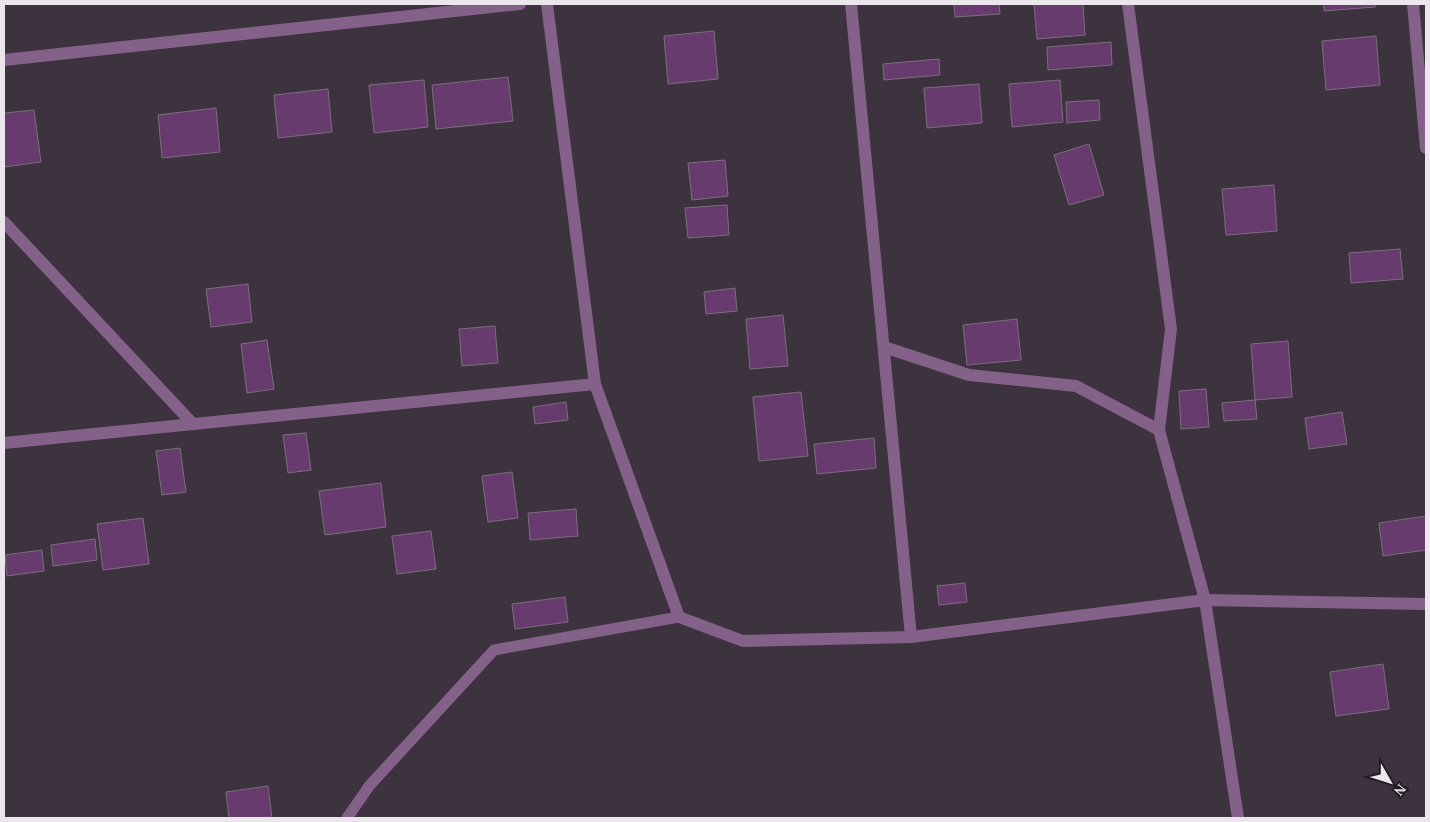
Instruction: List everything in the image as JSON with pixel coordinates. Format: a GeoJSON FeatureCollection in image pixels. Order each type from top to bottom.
{"type":"FeatureCollection","features":[{"type":"Feature","properties":{"kind":"street"},"geometry":{"type":"LineString","coordinates":[[4,60],[520,4]]}},
{"type":"Feature","properties":{"kind":"street"},"geometry":{"type":"LineString","coordinates":[[547,4],[596,384],[679,617],[743,641],[911,637],[1206,600],[1426,604]]}},
{"type":"Feature","properties":{"kind":"street"},"geometry":{"type":"LineString","coordinates":[[851,4],[911,637]]}},
{"type":"Feature","properties":{"kind":"street"},"geometry":{"type":"LineString","coordinates":[[1128,4],[1171,329],[1159,430],[1206,600],[1238,818]]}},
{"type":"Feature","properties":{"kind":"street"},"geometry":{"type":"LineString","coordinates":[[1413,4],[1426,148]]}},
{"type":"Feature","properties":{"kind":"street"},"geometry":{"type":"LineString","coordinates":[[4,222],[193,424]]}},
{"type":"Feature","properties":{"kind":"street"},"geometry":{"type":"LineString","coordinates":[[884,348],[970,375],[1076,386],[1159,430]]}},
{"type":"Feature","properties":{"kind":"street"},"geometry":{"type":"LineString","coordinates":[[4,443],[596,384]]}},
{"type":"Feature","properties":{"kind":"lane"},"geometry":{"type":"LineString","coordinates":[[347,818],[370,785],[494,650],[679,617]]}},
{"type":"Feature","properties":{"kind":"building"},"geometry":{"type":"Polygon","coordinates":[[[954,4],[999,4],[1000,14],[955,17],[954,4]]]}},
{"type":"Feature","properties":{"kind":"building"},"geometry":{"type":"Polygon","coordinates":[[[1034,4],[1083,4],[1085,35],[1037,39],[1034,4]]]}},
{"type":"Feature","properties":{"kind":"building"},"geometry":{"type":"Polygon","coordinates":[[[1324,4],[1375,4],[1375,7],[1324,11],[1324,4]]]}},
{"type":"Feature","properties":{"kind":"building"},"geometry":{"type":"Polygon","coordinates":[[[714,31],[718,79],[668,84],[664,36],[714,31]]]}},
{"type":"Feature","properties":{"kind":"building"},"geometry":{"type":"Polygon","coordinates":[[[1376,36],[1380,85],[1326,90],[1322,41],[1376,36]]]}},
{"type":"Feature","properties":{"kind":"building"},"geometry":{"type":"Polygon","coordinates":[[[1111,42],[1112,65],[1048,70],[1047,47],[1111,42]]]}},
{"type":"Feature","properties":{"kind":"building"},"geometry":{"type":"Polygon","coordinates":[[[939,59],[940,75],[884,80],[883,64],[939,59]]]}},
{"type":"Feature","properties":{"kind":"building"},"geometry":{"type":"Polygon","coordinates":[[[508,77],[513,121],[436,129],[432,85],[508,77]]]}},
{"type":"Feature","properties":{"kind":"building"},"geometry":{"type":"Polygon","coordinates":[[[424,80],[428,127],[374,133],[369,85],[424,80]]]}},
{"type":"Feature","properties":{"kind":"building"},"geometry":{"type":"Polygon","coordinates":[[[1060,80],[1063,122],[1012,127],[1009,84],[1060,80]]]}},
{"type":"Feature","properties":{"kind":"building"},"geometry":{"type":"Polygon","coordinates":[[[979,84],[982,123],[927,128],[924,88],[979,84]]]}},
{"type":"Feature","properties":{"kind":"building"},"geometry":{"type":"Polygon","coordinates":[[[328,89],[332,132],[278,138],[274,95],[328,89]]]}},
{"type":"Feature","properties":{"kind":"building"},"geometry":{"type":"Polygon","coordinates":[[[1099,100],[1100,120],[1067,123],[1066,102],[1099,100]]]}},
{"type":"Feature","properties":{"kind":"building"},"geometry":{"type":"Polygon","coordinates":[[[216,108],[220,152],[162,158],[158,115],[216,108]]]}},
{"type":"Feature","properties":{"kind":"building"},"geometry":{"type":"Polygon","coordinates":[[[34,110],[41,162],[4,167],[4,113],[34,110]]]}},
{"type":"Feature","properties":{"kind":"building"},"geometry":{"type":"Polygon","coordinates":[[[1089,144],[1104,195],[1069,205],[1054,155],[1089,144]]]}},
{"type":"Feature","properties":{"kind":"building"},"geometry":{"type":"Polygon","coordinates":[[[725,160],[728,196],[692,200],[688,163],[725,160]]]}},
{"type":"Feature","properties":{"kind":"building"},"geometry":{"type":"Polygon","coordinates":[[[1274,185],[1277,231],[1226,235],[1222,189],[1274,185]]]}},
{"type":"Feature","properties":{"kind":"building"},"geometry":{"type":"Polygon","coordinates":[[[727,205],[729,235],[688,238],[685,208],[727,205]]]}},
{"type":"Feature","properties":{"kind":"building"},"geometry":{"type":"Polygon","coordinates":[[[1400,249],[1403,279],[1351,283],[1349,253],[1400,249]]]}},
{"type":"Feature","properties":{"kind":"building"},"geometry":{"type":"Polygon","coordinates":[[[248,284],[252,322],[211,327],[206,289],[248,284]]]}},
{"type":"Feature","properties":{"kind":"building"},"geometry":{"type":"Polygon","coordinates":[[[735,288],[737,311],[706,314],[704,292],[735,288]]]}},
{"type":"Feature","properties":{"kind":"building"},"geometry":{"type":"Polygon","coordinates":[[[783,315],[788,366],[750,369],[746,319],[783,315]]]}},
{"type":"Feature","properties":{"kind":"building"},"geometry":{"type":"Polygon","coordinates":[[[1017,319],[1021,360],[967,365],[963,325],[1017,319]]]}},
{"type":"Feature","properties":{"kind":"building"},"geometry":{"type":"Polygon","coordinates":[[[495,326],[498,363],[462,366],[459,329],[495,326]]]}},
{"type":"Feature","properties":{"kind":"building"},"geometry":{"type":"Polygon","coordinates":[[[267,340],[274,389],[247,393],[241,344],[267,340]]]}},
{"type":"Feature","properties":{"kind":"building"},"geometry":{"type":"Polygon","coordinates":[[[1288,341],[1292,397],[1255,400],[1251,344],[1288,341]]]}},
{"type":"Feature","properties":{"kind":"building"},"geometry":{"type":"Polygon","coordinates":[[[1206,389],[1209,427],[1181,429],[1179,391],[1206,389]]]}},
{"type":"Feature","properties":{"kind":"building"},"geometry":{"type":"Polygon","coordinates":[[[801,392],[808,456],[759,461],[753,397],[801,392]]]}},
{"type":"Feature","properties":{"kind":"building"},"geometry":{"type":"Polygon","coordinates":[[[1255,400],[1257,419],[1224,421],[1222,403],[1255,400]]]}},
{"type":"Feature","properties":{"kind":"building"},"geometry":{"type":"Polygon","coordinates":[[[566,402],[568,420],[535,424],[533,407],[566,402]]]}},
{"type":"Feature","properties":{"kind":"building"},"geometry":{"type":"Polygon","coordinates":[[[1342,412],[1347,444],[1309,449],[1305,418],[1342,412]]]}},
{"type":"Feature","properties":{"kind":"building"},"geometry":{"type":"Polygon","coordinates":[[[306,433],[311,470],[288,473],[283,435],[306,433]]]}},
{"type":"Feature","properties":{"kind":"building"},"geometry":{"type":"Polygon","coordinates":[[[874,438],[876,468],[817,474],[814,444],[874,438]]]}},
{"type":"Feature","properties":{"kind":"building"},"geometry":{"type":"Polygon","coordinates":[[[180,448],[186,492],[162,495],[156,451],[180,448]]]}},
{"type":"Feature","properties":{"kind":"building"},"geometry":{"type":"Polygon","coordinates":[[[512,472],[518,518],[488,522],[482,476],[512,472]]]}},
{"type":"Feature","properties":{"kind":"building"},"geometry":{"type":"Polygon","coordinates":[[[381,483],[386,527],[325,535],[319,491],[381,483]]]}},
{"type":"Feature","properties":{"kind":"building"},"geometry":{"type":"Polygon","coordinates":[[[576,509],[578,536],[530,540],[528,513],[576,509]]]}},
{"type":"Feature","properties":{"kind":"building"},"geometry":{"type":"Polygon","coordinates":[[[1426,516],[1426,550],[1383,556],[1379,523],[1426,516]]]}},
{"type":"Feature","properties":{"kind":"building"},"geometry":{"type":"Polygon","coordinates":[[[143,518],[149,564],[103,570],[97,524],[143,518]]]}},
{"type":"Feature","properties":{"kind":"building"},"geometry":{"type":"Polygon","coordinates":[[[431,531],[436,569],[397,574],[392,536],[431,531]]]}},
{"type":"Feature","properties":{"kind":"building"},"geometry":{"type":"Polygon","coordinates":[[[95,539],[97,560],[53,566],[51,545],[95,539]]]}},
{"type":"Feature","properties":{"kind":"building"},"geometry":{"type":"Polygon","coordinates":[[[42,550],[44,571],[7,576],[5,555],[42,550]]]}},
{"type":"Feature","properties":{"kind":"building"},"geometry":{"type":"Polygon","coordinates":[[[965,583],[967,602],[939,605],[937,586],[965,583]]]}},
{"type":"Feature","properties":{"kind":"building"},"geometry":{"type":"Polygon","coordinates":[[[565,597],[568,622],[515,629],[512,604],[565,597]]]}},
{"type":"Feature","properties":{"kind":"building"},"geometry":{"type":"Polygon","coordinates":[[[1383,664],[1389,709],[1336,716],[1330,672],[1383,664]]]}},
{"type":"Feature","properties":{"kind":"building"},"geometry":{"type":"Polygon","coordinates":[[[268,786],[272,818],[229,818],[226,792],[268,786]]]}}]}
